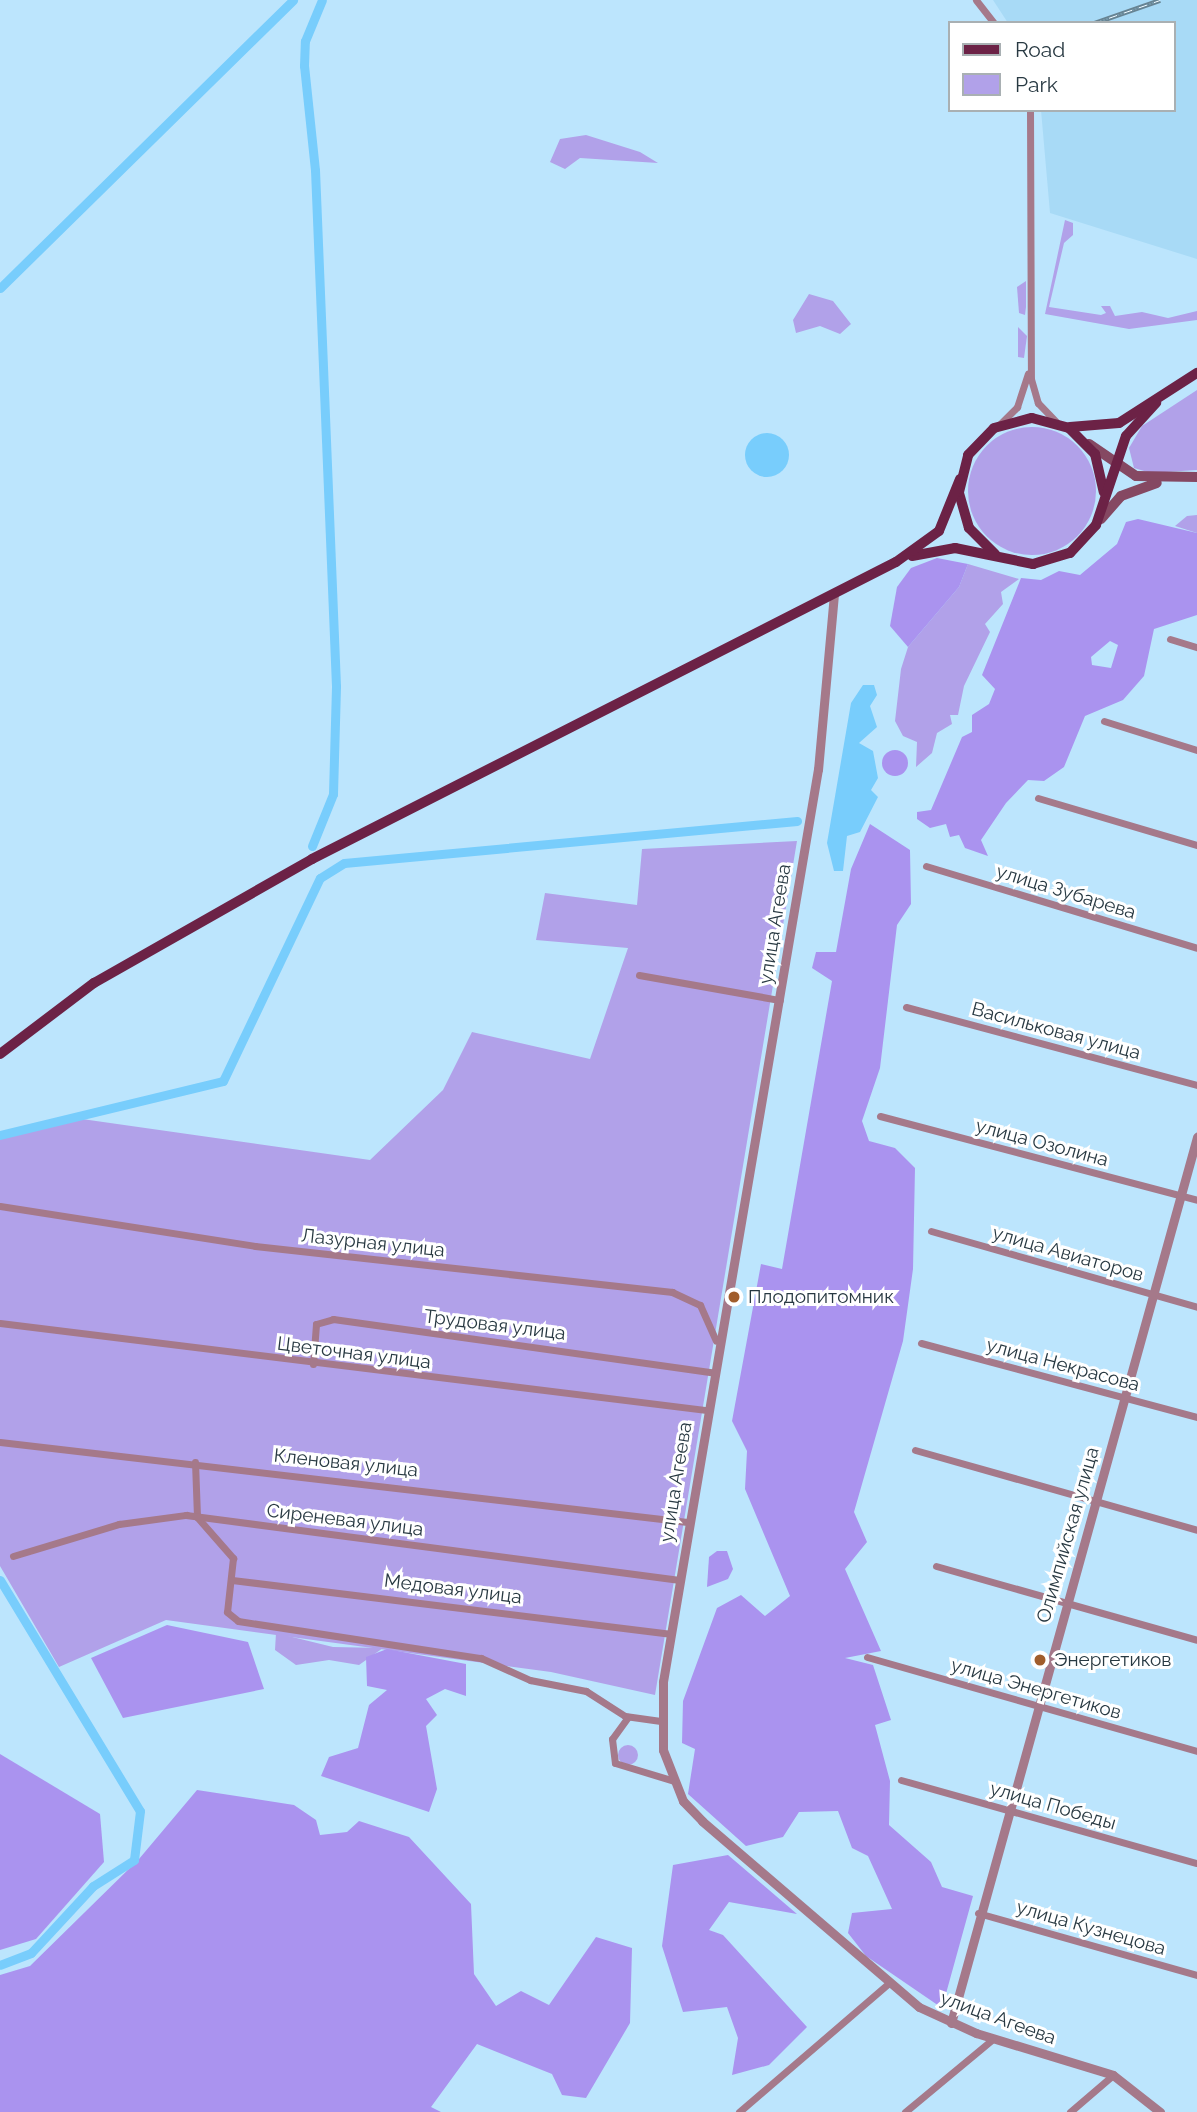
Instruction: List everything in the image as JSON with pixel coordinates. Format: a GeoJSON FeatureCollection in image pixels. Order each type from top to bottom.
{"type":"FeatureCollection","features":[{"type":"Feature","properties":{"kind":"main road"},"geometry":{"type":"LineString","coordinates":[[0,1055],[94,983],[300,866],[896,562],[939,531],[971,450],[994,429],[1025,418],[1061,424],[1110,426],[1156,403],[1197,373]]}},
{"type":"Feature","properties":{"kind":"main road"},"geometry":{"type":"LineString","coordinates":[[1093,530],[1126,436],[1156,403]]}},
{"type":"Feature","properties":{"kind":"main road"},"geometry":{"type":"LineString","coordinates":[[1061,424],[1116,464],[1145,479],[1197,477]]}},
{"type":"Feature","properties":{"kind":"main road"},"geometry":{"type":"LineString","coordinates":[[1084,440],[1102,471],[1103,506]]}},
{"type":"Feature","properties":{"kind":"main road"},"geometry":{"type":"LineString","coordinates":[[896,562],[955,548],[1014,561],[1058,558],[1093,530],[1129,491],[1182,478]]}},
{"type":"Feature","properties":{"kind":"main road"},"geometry":{"type":"LineString","coordinates":[[960,479],[969,528],[990,551],[1014,561]]}},
{"type":"Feature","properties":{"kind":"street"},"geometry":{"type":"LineString","coordinates":[[976,0],[992,21]]}},
{"type":"Feature","properties":{"kind":"street"},"geometry":{"type":"LineString","coordinates":[[1030,112],[1031,356],[1035,395],[1061,424]]}},
{"type":"Feature","properties":{"kind":"street"},"geometry":{"type":"LineString","coordinates":[[994,429],[1022,398],[1031,356]]}},
{"type":"Feature","properties":{"kind":"street","name":"улица Агеева"},"geometry":{"type":"LineString","coordinates":[[834,594],[820,756],[780,1000],[716,1341],[670,1634],[661,1721],[671,1780],[702,1821],[888,1984],[951,2023],[993,2039],[1113,2075],[1160,2112]]}},
{"type":"Feature","properties":{"kind":"street"},"geometry":{"type":"LineString","coordinates":[[1170,639],[1197,647]]}},
{"type":"Feature","properties":{"kind":"street"},"geometry":{"type":"LineString","coordinates":[[1104,721],[1197,750]]}},
{"type":"Feature","properties":{"kind":"street"},"geometry":{"type":"LineString","coordinates":[[1038,798],[1197,845]]}},
{"type":"Feature","properties":{"kind":"street","name":"улица Зубарева"},"geometry":{"type":"LineString","coordinates":[[926,866],[1197,948]]}},
{"type":"Feature","properties":{"kind":"street"},"geometry":{"type":"LineString","coordinates":[[639,975],[780,1000]]}},
{"type":"Feature","properties":{"kind":"street","name":"Васильковая улица"},"geometry":{"type":"LineString","coordinates":[[906,1007],[1197,1085]]}},
{"type":"Feature","properties":{"kind":"street","name":"улица Озолина"},"geometry":{"type":"LineString","coordinates":[[880,1116],[1197,1200]]}},
{"type":"Feature","properties":{"kind":"street","name":"Олимпийская улица"},"geometry":{"type":"LineString","coordinates":[[951,2023],[977,1912],[1039,1706],[1197,1137]]}},
{"type":"Feature","properties":{"kind":"street","name":"Лазурная улица"},"geometry":{"type":"LineString","coordinates":[[0,1206],[268,1248],[672,1292],[700,1305],[716,1341]]}},
{"type":"Feature","properties":{"kind":"street","name":"улица Авиаторов"},"geometry":{"type":"LineString","coordinates":[[931,1231],[1197,1307]]}},
{"type":"Feature","properties":{"kind":"street","name":"Трудовая улица"},"geometry":{"type":"LineString","coordinates":[[313,1364],[316,1324],[333,1319],[711,1372]]}},
{"type":"Feature","properties":{"kind":"street","name":"Цветочная улица"},"geometry":{"type":"LineString","coordinates":[[0,1323],[313,1364],[705,1410]]}},
{"type":"Feature","properties":{"kind":"street","name":"улица Некрасова"},"geometry":{"type":"LineString","coordinates":[[921,1343],[1197,1418]]}},
{"type":"Feature","properties":{"kind":"street","name":"Кленовая улица"},"geometry":{"type":"LineString","coordinates":[[0,1442],[195,1462],[687,1522]]}},
{"type":"Feature","properties":{"kind":"street"},"geometry":{"type":"LineString","coordinates":[[915,1450],[1197,1530]]}},
{"type":"Feature","properties":{"kind":"street"},"geometry":{"type":"LineString","coordinates":[[195,1462],[199,1519],[233,1558],[227,1612],[244,1624],[481,1658],[530,1680],[586,1690],[628,1717],[661,1721]]}},
{"type":"Feature","properties":{"kind":"street","name":"Сиреневая улица"},"geometry":{"type":"LineString","coordinates":[[13,1556],[160,1515],[678,1580]]}},
{"type":"Feature","properties":{"kind":"street"},"geometry":{"type":"LineString","coordinates":[[936,1566],[1197,1640]]}},
{"type":"Feature","properties":{"kind":"street","name":"Медовая улица"},"geometry":{"type":"LineString","coordinates":[[232,1580],[670,1634]]}},
{"type":"Feature","properties":{"kind":"street","name":"улица Энергетиков"},"geometry":{"type":"LineString","coordinates":[[867,1657],[1197,1751]]}},
{"type":"Feature","properties":{"kind":"street"},"geometry":{"type":"LineString","coordinates":[[628,1717],[612,1739],[615,1763],[671,1780]]}},
{"type":"Feature","properties":{"kind":"street","name":"улица Победы"},"geometry":{"type":"LineString","coordinates":[[901,1780],[1197,1863]]}},
{"type":"Feature","properties":{"kind":"street","name":"улица Кузнецова"},"geometry":{"type":"LineString","coordinates":[[977,1912],[1197,1975]]}},
{"type":"Feature","properties":{"kind":"street"},"geometry":{"type":"LineString","coordinates":[[739,2112],[888,1984]]}},
{"type":"Feature","properties":{"kind":"street"},"geometry":{"type":"LineString","coordinates":[[905,2112],[993,2039]]}},
{"type":"Feature","properties":{"kind":"street"},"geometry":{"type":"LineString","coordinates":[[1070,2112],[1113,2075]]}},
{"type":"Feature","properties":{"kind":"shaded area"},"geometry":{"type":"Polygon","coordinates":[[[993,0],[1197,0],[1197,259],[1050,213],[1041,112],[1176,112],[1176,21],[1007,21],[993,0]]]}},
{"type":"Feature","properties":{"kind":"shaded area"},"geometry":{"type":"Polygon","coordinates":[[[767,433],[782,440],[789,455],[782,470],[767,477],[752,470],[745,455],[752,440],[767,433]]]}},
{"type":"Feature","properties":{"kind":"shaded area"},"geometry":{"type":"Polygon","coordinates":[[[1138,519],[1197,533],[1197,615],[1154,629],[1144,676],[1123,700],[1085,716],[1064,767],[1044,781],[1028,780],[1006,803],[981,840],[988,856],[965,848],[959,835],[950,837],[946,824],[930,828],[917,819],[917,812],[931,810],[962,737],[972,732],[972,715],[989,704],[995,689],[982,675],[1021,578],[1041,580],[1059,571],[1080,575],[1117,544],[1126,522],[1138,519]],[[1110,641],[1091,657],[1092,665],[1111,668],[1118,645],[1110,641]]]}},
{"type":"Feature","properties":{"kind":"shaded area"},"geometry":{"type":"Polygon","coordinates":[[[937,558],[968,564],[959,587],[908,647],[890,626],[897,587],[911,568],[937,558]]]}},
{"type":"Feature","properties":{"kind":"shaded area"},"geometry":{"type":"Polygon","coordinates":[[[863,685],[874,685],[877,695],[870,706],[877,727],[859,743],[873,751],[878,778],[871,790],[878,797],[860,832],[847,836],[843,871],[834,871],[827,843],[851,703],[863,685]]]}},
{"type":"Feature","properties":{"kind":"shaded area"},"geometry":{"type":"Polygon","coordinates":[[[895,750],[904,754],[908,763],[904,772],[895,776],[886,772],[882,763],[886,754],[895,750]]]}},
{"type":"Feature","properties":{"kind":"shaded area"},"geometry":{"type":"Polygon","coordinates":[[[870,824],[910,850],[911,904],[897,925],[880,1068],[862,1121],[869,1141],[895,1148],[915,1168],[913,1269],[903,1341],[854,1512],[867,1542],[845,1569],[881,1651],[845,1658],[873,1665],[891,1720],[875,1725],[890,1781],[889,1825],[931,1862],[942,1887],[973,1896],[942,2008],[866,1956],[848,1933],[852,1913],[892,1909],[868,1856],[852,1848],[838,1811],[799,1812],[783,1837],[746,1846],[688,1794],[695,1749],[682,1743],[683,1701],[717,1608],[741,1595],[765,1616],[790,1596],[745,1489],[747,1451],[732,1421],[761,1264],[782,1269],[832,981],[812,968],[816,952],[836,952],[851,869],[870,824]]]}},
{"type":"Feature","properties":{"kind":"shaded area"},"geometry":{"type":"Polygon","coordinates":[[[717,1551],[727,1551],[733,1569],[728,1579],[707,1587],[709,1557],[717,1551]]]}},
{"type":"Feature","properties":{"kind":"shaded area"},"geometry":{"type":"Polygon","coordinates":[[[167,1625],[248,1642],[264,1689],[123,1718],[91,1658],[167,1625]]]}},
{"type":"Feature","properties":{"kind":"shaded area"},"geometry":{"type":"Polygon","coordinates":[[[387,1649],[466,1664],[466,1696],[445,1689],[426,1699],[437,1715],[426,1726],[437,1789],[429,1812],[321,1776],[329,1757],[358,1748],[369,1705],[387,1690],[367,1686],[366,1657],[387,1649]]]}},
{"type":"Feature","properties":{"kind":"shaded area"},"geometry":{"type":"Polygon","coordinates":[[[0,1754],[100,1814],[104,1862],[36,1939],[0,1950],[0,1754]]]}},
{"type":"Feature","properties":{"kind":"shaded area"},"geometry":{"type":"Polygon","coordinates":[[[197,1790],[294,1805],[316,1820],[320,1835],[347,1832],[359,1821],[409,1837],[471,1904],[474,1974],[496,2006],[521,1991],[549,2005],[596,1937],[632,1948],[630,2023],[586,2098],[562,2095],[552,2074],[477,2044],[431,2107],[441,2112],[0,2112],[0,1975],[30,1966],[139,1859],[197,1790]]]}},
{"type":"Feature","properties":{"kind":"shaded area"},"geometry":{"type":"Polygon","coordinates":[[[728,1855],[797,1914],[729,1902],[709,1930],[723,1935],[807,2027],[769,2065],[732,2075],[738,2038],[727,2007],[683,2012],[662,1946],[673,1865],[728,1855]]]}},
{"type":"Feature","properties":{"kind":"green space"},"geometry":{"type":"Polygon","coordinates":[[[586,135],[640,152],[658,163],[580,158],[565,169],[550,162],[560,139],[586,135]]]}},
{"type":"Feature","properties":{"kind":"green space"},"geometry":{"type":"Polygon","coordinates":[[[1065,220],[1073,223],[1073,235],[1064,243],[1049,307],[1101,315],[1106,313],[1101,306],[1110,306],[1115,316],[1142,312],[1168,318],[1197,311],[1197,320],[1129,329],[1045,314],[1065,220]]]}},
{"type":"Feature","properties":{"kind":"green space"},"geometry":{"type":"Polygon","coordinates":[[[1026,281],[1025,315],[1019,313],[1017,287],[1026,281]]]}},
{"type":"Feature","properties":{"kind":"green space"},"geometry":{"type":"Polygon","coordinates":[[[809,294],[833,301],[851,324],[840,334],[820,326],[796,333],[793,320],[809,294]]]}},
{"type":"Feature","properties":{"kind":"green space"},"geometry":{"type":"Polygon","coordinates":[[[1018,327],[1027,336],[1024,358],[1018,357],[1018,327]]]}},
{"type":"Feature","properties":{"kind":"green space"},"geometry":{"type":"Polygon","coordinates":[[[1197,390],[1197,470],[1151,473],[1134,468],[1129,448],[1142,426],[1197,390]]]}},
{"type":"Feature","properties":{"kind":"green space"},"geometry":{"type":"Polygon","coordinates":[[[1032,427],[1056,432],[1077,446],[1091,467],[1096,491],[1091,515],[1077,536],[1056,550],[1032,555],[1008,550],[987,536],[973,515],[968,491],[973,467],[987,446],[1008,432],[1032,427]]]}},
{"type":"Feature","properties":{"kind":"green space"},"geometry":{"type":"Polygon","coordinates":[[[1197,515],[1197,533],[1175,526],[1187,516],[1197,515]]]}},
{"type":"Feature","properties":{"kind":"green space"},"geometry":{"type":"Polygon","coordinates":[[[968,564],[1019,579],[1001,592],[1003,604],[985,624],[990,632],[964,686],[958,715],[950,715],[952,724],[937,733],[932,753],[916,767],[917,742],[903,736],[895,721],[901,669],[908,647],[959,587],[968,564]]]}},
{"type":"Feature","properties":{"kind":"green space"},"geometry":{"type":"Polygon","coordinates":[[[797,841],[655,1695],[551,1672],[166,1620],[59,1667],[0,1566],[0,1139],[82,1119],[370,1160],[443,1090],[472,1032],[590,1059],[628,948],[536,940],[545,893],[637,905],[642,849],[797,841]]]}},
{"type":"Feature","properties":{"kind":"green space"},"geometry":{"type":"Polygon","coordinates":[[[276,1633],[333,1647],[383,1648],[359,1665],[329,1660],[296,1665],[275,1650],[276,1633]]]}},
{"type":"Feature","properties":{"kind":"green space"},"geometry":{"type":"Polygon","coordinates":[[[628,1745],[635,1748],[638,1755],[635,1762],[628,1765],[621,1762],[618,1755],[621,1748],[628,1745]]]}},
{"type":"Feature","properties":{"kind":"waterway"},"geometry":{"type":"LineString","coordinates":[[0,288],[293,0]]}},
{"type":"Feature","properties":{"kind":"waterway"},"geometry":{"type":"LineString","coordinates":[[312,846],[333,794],[336,686],[315,170],[304,66],[305,41],[322,0]]}},
{"type":"Feature","properties":{"kind":"waterway"},"geometry":{"type":"LineString","coordinates":[[0,1135],[223,1081],[320,878],[344,863],[797,821]]}},
{"type":"Feature","properties":{"kind":"waterway"},"geometry":{"type":"LineString","coordinates":[[0,1580],[140,1811],[134,1860],[93,1886],[31,1953],[0,1965]]}},
{"type":"Feature","properties":{"kind":"railway"},"geometry":{"type":"LineString","coordinates":[[1100,21],[1160,0]]}},
{"type":"Feature","properties":{"kind":"place","name":"Плодопитомник"},"geometry":{"type":"Point","coordinates":[734,1297]}},
{"type":"Feature","properties":{"kind":"place","name":"Энергетиков"},"geometry":{"type":"Point","coordinates":[1040,1660]}}]}
